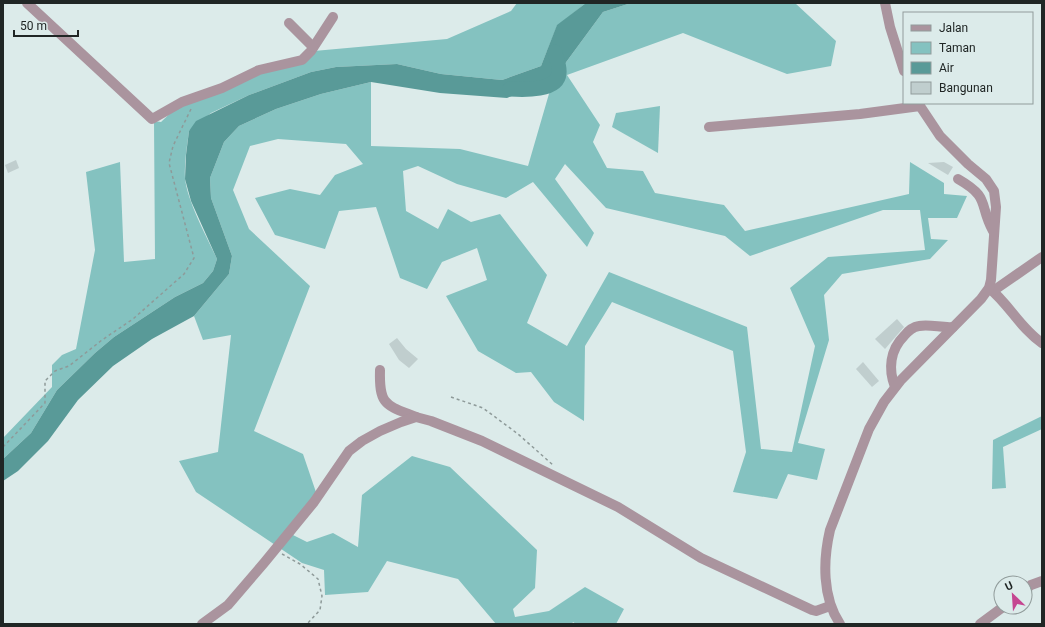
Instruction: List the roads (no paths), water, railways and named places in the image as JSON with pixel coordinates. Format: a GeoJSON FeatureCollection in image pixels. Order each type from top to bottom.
{"type":"FeatureCollection","features":[{"type":"Feature","properties":{"kind":"street"},"geometry":{"type":"LineString","coordinates":[[26,3],[150,118],[155,118],[177,104],[222,88],[259,70],[297,62],[308,54],[333,17]]}},
{"type":"Feature","properties":{"kind":"street"},"geometry":{"type":"LineString","coordinates":[[885,3],[890,27],[903,65]]}},
{"type":"Feature","properties":{"kind":"street"},"geometry":{"type":"LineString","coordinates":[[289,23],[313,47]]}},
{"type":"Feature","properties":{"kind":"street"},"geometry":{"type":"LineString","coordinates":[[709,126],[860,114],[919,105],[940,136],[968,164],[986,179],[994,191],[996,207],[993,232],[991,289],[1024,328],[1042,343]]}},
{"type":"Feature","properties":{"kind":"street"},"geometry":{"type":"LineString","coordinates":[[958,179],[978,193],[983,199],[987,219],[993,232]]}},
{"type":"Feature","properties":{"kind":"street"},"geometry":{"type":"LineString","coordinates":[[840,624],[830,606],[825,560],[830,530],[870,429],[884,402],[895,387],[991,289],[1042,257]]}},
{"type":"Feature","properties":{"kind":"street"},"geometry":{"type":"LineString","coordinates":[[895,387],[891,369],[892,354],[898,342],[911,328],[918,326],[953,327]]}},
{"type":"Feature","properties":{"kind":"street"},"geometry":{"type":"LineString","coordinates":[[380,370],[379,384],[382,400],[389,406],[482,441],[618,507],[701,558],[812,610],[816,611],[830,606]]}},
{"type":"Feature","properties":{"kind":"street"},"geometry":{"type":"LineString","coordinates":[[202,624],[228,605],[275,550],[314,502],[349,451],[362,441],[401,422],[416,417]]}},
{"type":"Feature","properties":{"kind":"street"},"geometry":{"type":"LineString","coordinates":[[980,624],[993,614]]}},
{"type":"Feature","properties":{"kind":"water"},"geometry":{"type":"Polygon","coordinates":[[[586,3],[631,3],[603,12],[553,80],[507,98],[440,93],[371,82],[321,94],[276,109],[239,126],[224,142],[210,178],[211,198],[232,256],[229,274],[194,316],[152,339],[113,366],[78,400],[48,441],[18,471],[3,481],[3,459],[31,433],[57,390],[95,353],[114,337],[175,297],[203,283],[213,271],[217,259],[191,201],[185,179],[189,131],[196,121],[249,95],[311,72],[336,67],[397,64],[441,74],[502,80],[541,66],[557,25],[586,3]]]}},
{"type":"Feature","properties":{"kind":"waterway"},"geometry":{"type":"LineString","coordinates":[[510,89],[539,88],[553,83],[557,79],[559,73],[555,52]]}}]}
